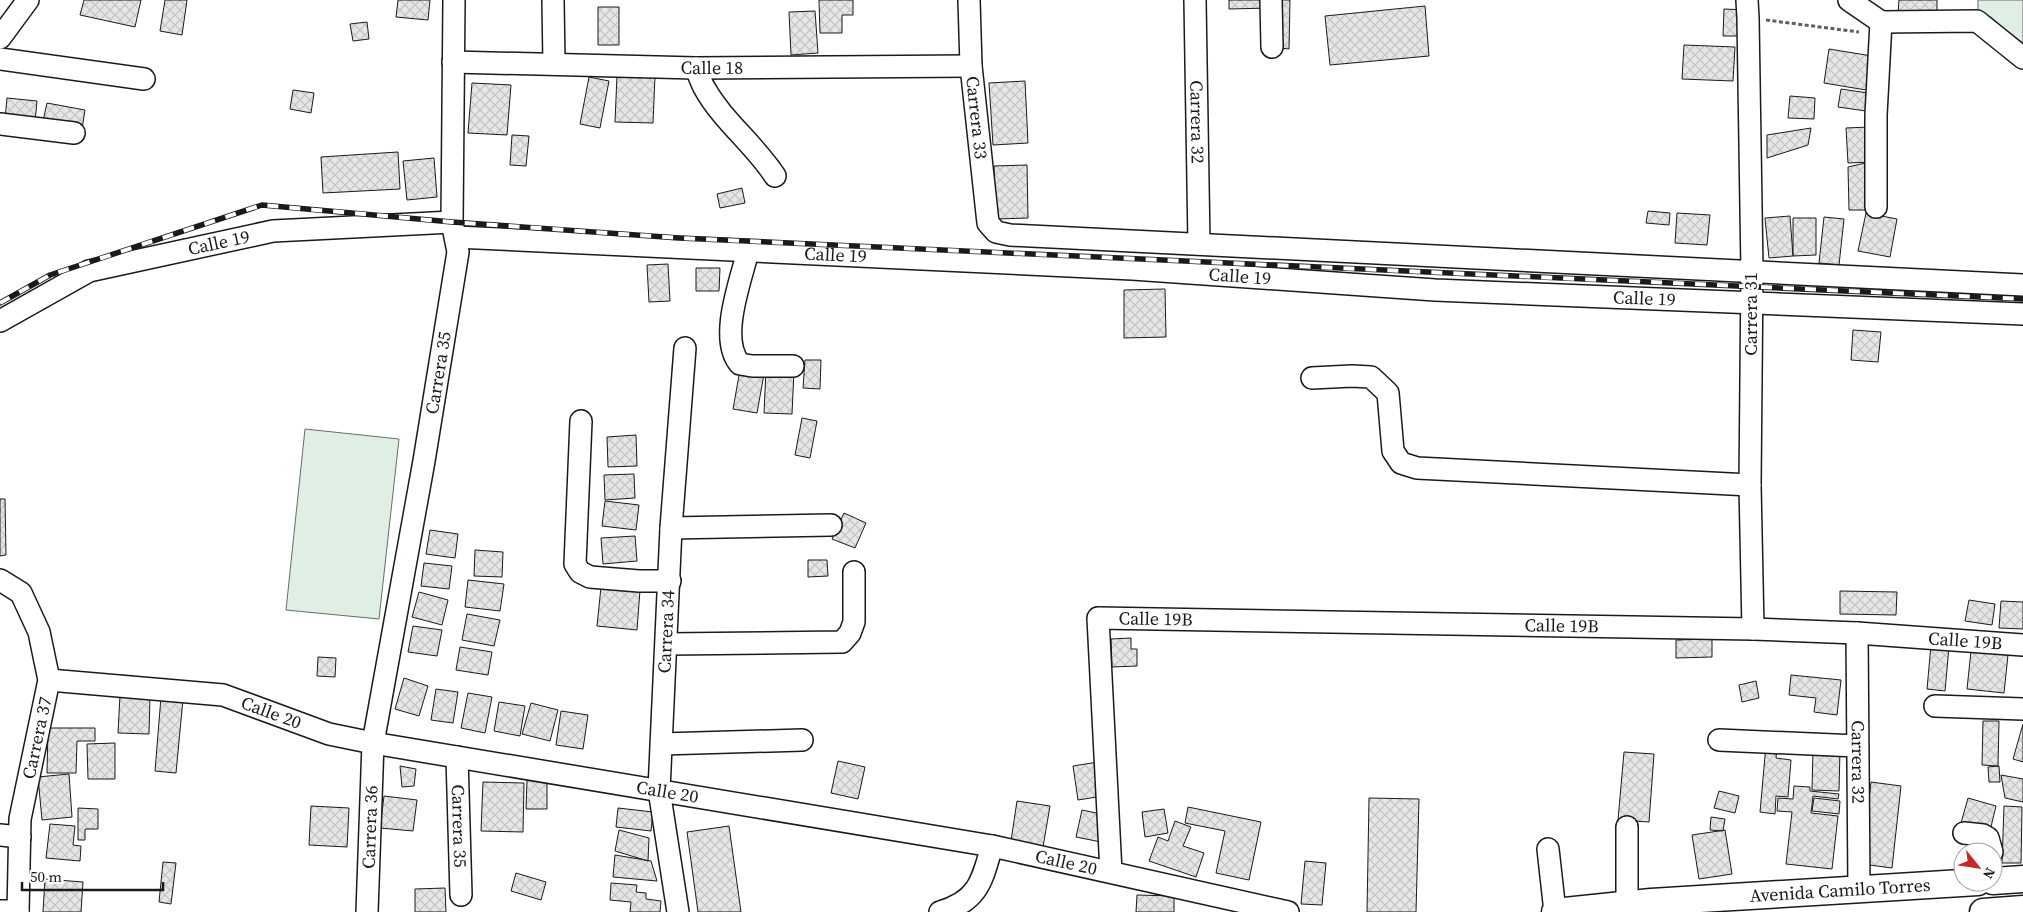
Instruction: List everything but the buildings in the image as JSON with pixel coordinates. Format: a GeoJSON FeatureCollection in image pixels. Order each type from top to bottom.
{"type":"FeatureCollection","features":[{"type":"Feature","properties":{"kind":"main road","name":"Avenida Camilo Torres"},"geometry":{"type":"LineString","coordinates":[[2003,877],[2023,879]]}},
{"type":"Feature","properties":{"kind":"main road","name":"Avenida Camilo Torres"},"geometry":{"type":"LineString","coordinates":[[1555,912],[1627,904],[1860,890],[1953,880]]}},
{"type":"Feature","properties":{"kind":"main road"},"geometry":{"type":"LineString","coordinates":[[1983,912],[2021,910]]}},
{"type":"Feature","properties":{"kind":"street"},"geometry":{"type":"LineString","coordinates":[[0,38],[28,0]]}},
{"type":"Feature","properties":{"kind":"street","name":"Carrera 35"},"geometry":{"type":"LineString","coordinates":[[373,743],[424,461],[458,252],[454,229],[454,0]]}},
{"type":"Feature","properties":{"kind":"street"},"geometry":{"type":"LineString","coordinates":[[553,0],[554,64]]}},
{"type":"Feature","properties":{"kind":"street","name":"Carrera 33"},"geometry":{"type":"LineString","coordinates":[[969,0],[971,66],[988,223],[996,232]]}},
{"type":"Feature","properties":{"kind":"street","name":"Carrera 32"},"geometry":{"type":"LineString","coordinates":[[1195,0],[1199,244]]}},
{"type":"Feature","properties":{"kind":"street"},"geometry":{"type":"LineString","coordinates":[[1271,0],[1272,47]]}},
{"type":"Feature","properties":{"kind":"street"},"geometry":{"type":"LineString","coordinates":[[1848,0],[1880,29],[1977,21],[2023,58]]}},
{"type":"Feature","properties":{"kind":"street","name":"Carrera 31"},"geometry":{"type":"LineString","coordinates":[[1748,9],[1752,271],[1750,485],[1753,629]]}},
{"type":"Feature","properties":{"kind":"street"},"geometry":{"type":"LineString","coordinates":[[1876,207],[1876,116],[1880,29]]}},
{"type":"Feature","properties":{"kind":"street"},"geometry":{"type":"LineString","coordinates":[[0,59],[144,79]]}},
{"type":"Feature","properties":{"kind":"street","name":"Calle 18"},"geometry":{"type":"LineString","coordinates":[[453,62],[696,68],[971,66]]}},
{"type":"Feature","properties":{"kind":"street"},"geometry":{"type":"LineString","coordinates":[[696,68],[705,89],[733,126],[764,158],[775,176]]}},
{"type":"Feature","properties":{"kind":"street"},"geometry":{"type":"LineString","coordinates":[[0,124],[74,133]]}},
{"type":"Feature","properties":{"kind":"street","name":"Calle 19"},"geometry":{"type":"LineString","coordinates":[[0,321],[89,271],[273,231],[454,229],[748,251],[1132,269],[1435,290],[2023,314]]}},
{"type":"Feature","properties":{"kind":"street","name":"Calle 19"},"geometry":{"type":"LineString","coordinates":[[996,232],[1010,235],[2023,285]]}},
{"type":"Feature","properties":{"kind":"street"},"geometry":{"type":"LineString","coordinates":[[748,251],[734,308],[731,350],[740,364],[752,366],[793,366]]}},
{"type":"Feature","properties":{"kind":"street","name":"Carrera 34"},"geometry":{"type":"LineString","coordinates":[[678,912],[659,790],[671,528],[685,348]]}},
{"type":"Feature","properties":{"kind":"street"},"geometry":{"type":"LineString","coordinates":[[1312,378],[1352,376],[1371,378],[1388,393],[1393,451],[1401,463],[1417,468],[1750,485]]}},
{"type":"Feature","properties":{"kind":"street"},"geometry":{"type":"LineString","coordinates":[[581,421],[574,564],[580,572],[590,577],[638,581],[670,581]]}},
{"type":"Feature","properties":{"kind":"street"},"geometry":{"type":"LineString","coordinates":[[671,528],[831,525]]}},
{"type":"Feature","properties":{"kind":"street"},"geometry":{"type":"LineString","coordinates":[[666,644],[842,642],[850,632],[854,622],[854,572]]}},
{"type":"Feature","properties":{"kind":"street","name":"Carrera 37"},"geometry":{"type":"LineString","coordinates":[[0,580],[20,593],[39,632],[49,680],[20,820],[10,836],[12,911]]}},
{"type":"Feature","properties":{"kind":"street","name":"Calle 19B"},"geometry":{"type":"LineString","coordinates":[[1111,872],[1098,618],[1753,629],[1857,633],[2023,645]]}},
{"type":"Feature","properties":{"kind":"street","name":"Carrera 32"},"geometry":{"type":"LineString","coordinates":[[1857,633],[1860,890]]}},
{"type":"Feature","properties":{"kind":"street","name":"Calle 20"},"geometry":{"type":"LineString","coordinates":[[49,680],[223,695],[329,734],[373,743],[992,846],[1288,912]]}},
{"type":"Feature","properties":{"kind":"street"},"geometry":{"type":"LineString","coordinates":[[1935,706],[2023,709]]}},
{"type":"Feature","properties":{"kind":"street"},"geometry":{"type":"LineString","coordinates":[[662,744],[802,740]]}},
{"type":"Feature","properties":{"kind":"street"},"geometry":{"type":"LineString","coordinates":[[1719,740],[1857,746]]}},
{"type":"Feature","properties":{"kind":"street","name":"Carrera 36"},"geometry":{"type":"LineString","coordinates":[[367,912],[373,743]]}},
{"type":"Feature","properties":{"kind":"street","name":"Carrera 35"},"geometry":{"type":"LineString","coordinates":[[457,757],[462,895]]}},
{"type":"Feature","properties":{"kind":"street"},"geometry":{"type":"LineString","coordinates":[[1627,827],[1627,904]]}},
{"type":"Feature","properties":{"kind":"street"},"geometry":{"type":"LineString","coordinates":[[1964,833],[1983,835],[1988,838],[1989,842]]}},
{"type":"Feature","properties":{"kind":"street"},"geometry":{"type":"LineString","coordinates":[[940,912],[970,898],[980,883],[992,846]]}},
{"type":"Feature","properties":{"kind":"street"},"geometry":{"type":"LineString","coordinates":[[1548,850],[1555,912]]}},
{"type":"Feature","properties":{"kind":"path"},"geometry":{"type":"LineString","coordinates":[[1748,9],[1880,29]]}},
{"type":"Feature","properties":{"kind":"green space"},"geometry":{"type":"Polygon","coordinates":[[[1978,0],[2023,0],[2023,46],[1991,17],[1978,15],[1978,0]]]}},
{"type":"Feature","properties":{"kind":"green space"},"geometry":{"type":"Polygon","coordinates":[[[305,429],[399,439],[379,619],[286,610],[305,429]]]}},
{"type":"Feature","properties":{"kind":"railway"},"geometry":{"type":"LineString","coordinates":[[0,303],[50,275],[262,205],[452,222],[679,238],[2023,299]]}}]}
